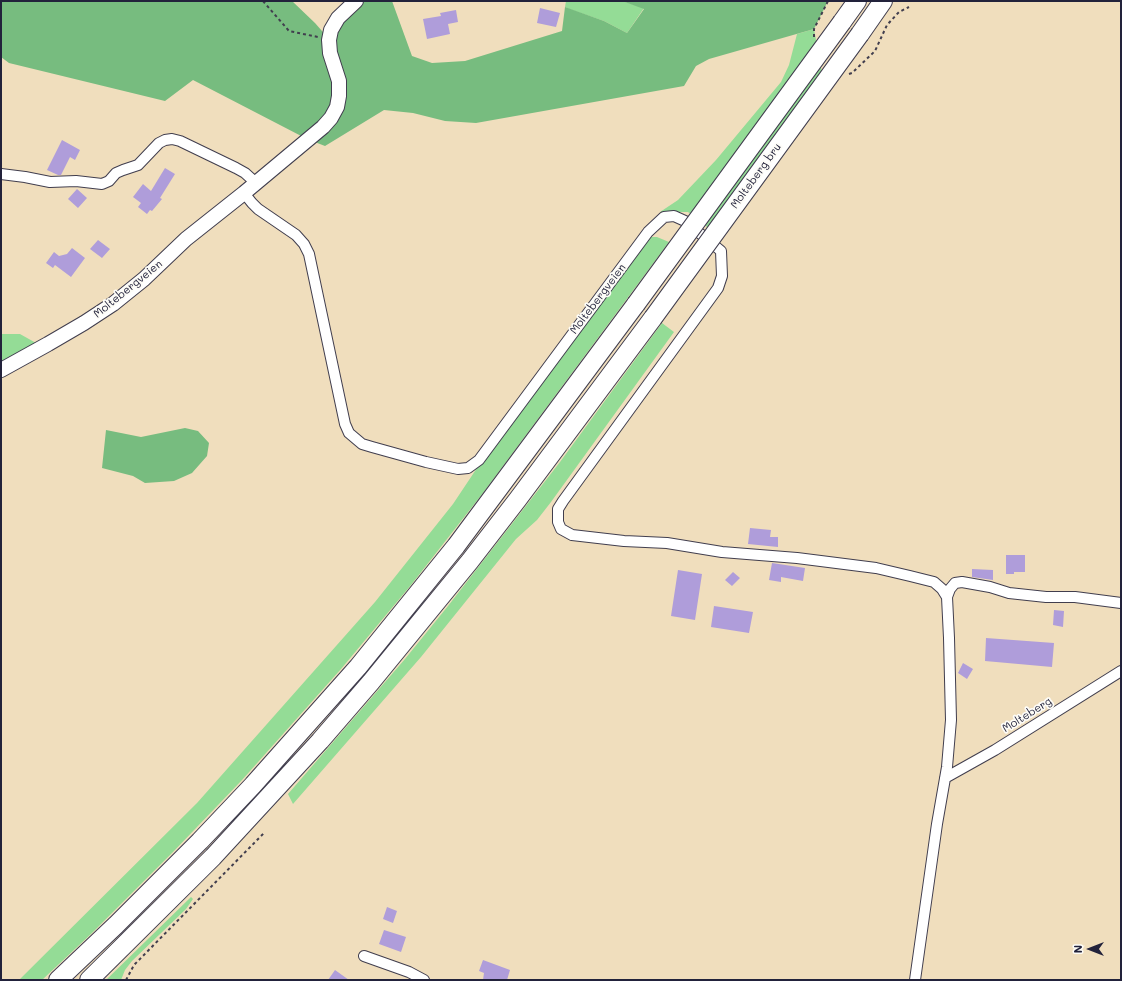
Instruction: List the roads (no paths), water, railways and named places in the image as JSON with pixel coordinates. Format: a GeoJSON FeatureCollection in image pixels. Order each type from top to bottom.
{"type":"FeatureCollection","features":[{"type":"Feature","properties":{"kind":"highway","name":"Molteberg bru"},"geometry":{"type":"LineString","coordinates":[[58,980],[116,925],[200,841],[253,785],[358,667],[465,533],[636,304],[857,1]]}},
{"type":"Feature","properties":{"kind":"highway","name":"Molteberg bru"},"geometry":{"type":"LineString","coordinates":[[88,980],[213,857],[304,759],[372,682],[523,493],[653,318],[883,1]]}},
{"type":"Feature","properties":{"kind":"main road","name":"Moltebergveien"},"geometry":{"type":"LineString","coordinates":[[1,370],[78,327],[113,304],[144,279],[186,239],[256,183],[331,118],[337,107],[339,96],[338,81],[330,54],[329,40],[331,30],[338,18],[356,1]]}},
{"type":"Feature","properties":{"kind":"street"},"geometry":{"type":"LineString","coordinates":[[1,174],[25,176],[50,182],[76,181],[102,184],[109,181],[123,170],[138,165],[159,143],[164,140],[172,139],[180,141],[236,168],[245,173],[256,183]]}},
{"type":"Feature","properties":{"kind":"street","name":"Moltebergveien"},"geometry":{"type":"LineString","coordinates":[[244,193],[258,209],[296,235],[304,244],[309,254],[345,424],[349,433],[362,444],[458,469],[468,468],[479,460],[648,232],[664,218],[674,216],[685,220],[721,251],[722,276],[718,288],[558,509],[558,522],[561,529],[572,535],[624,541],[667,543],[722,552],[796,558],[876,568],[934,582]]}},
{"type":"Feature","properties":{"kind":"street"},"geometry":{"type":"LineString","coordinates":[[934,582],[962,582],[990,587],[1009,593],[1046,597],[1075,597],[1121,603]]}},
{"type":"Feature","properties":{"kind":"street"},"geometry":{"type":"LineString","coordinates":[[934,582],[942,589],[947,597]]}},
{"type":"Feature","properties":{"kind":"street"},"geometry":{"type":"LineString","coordinates":[[915,980],[926,893],[945,778],[951,720],[947,597],[950,589],[955,583]]}},
{"type":"Feature","properties":{"kind":"street","name":"Molteberg"},"geometry":{"type":"LineString","coordinates":[[945,778],[994,750],[1121,670]]}},
{"type":"Feature","properties":{"kind":"street"},"geometry":{"type":"LineString","coordinates":[[364,956],[409,972],[424,980]]}}]}
